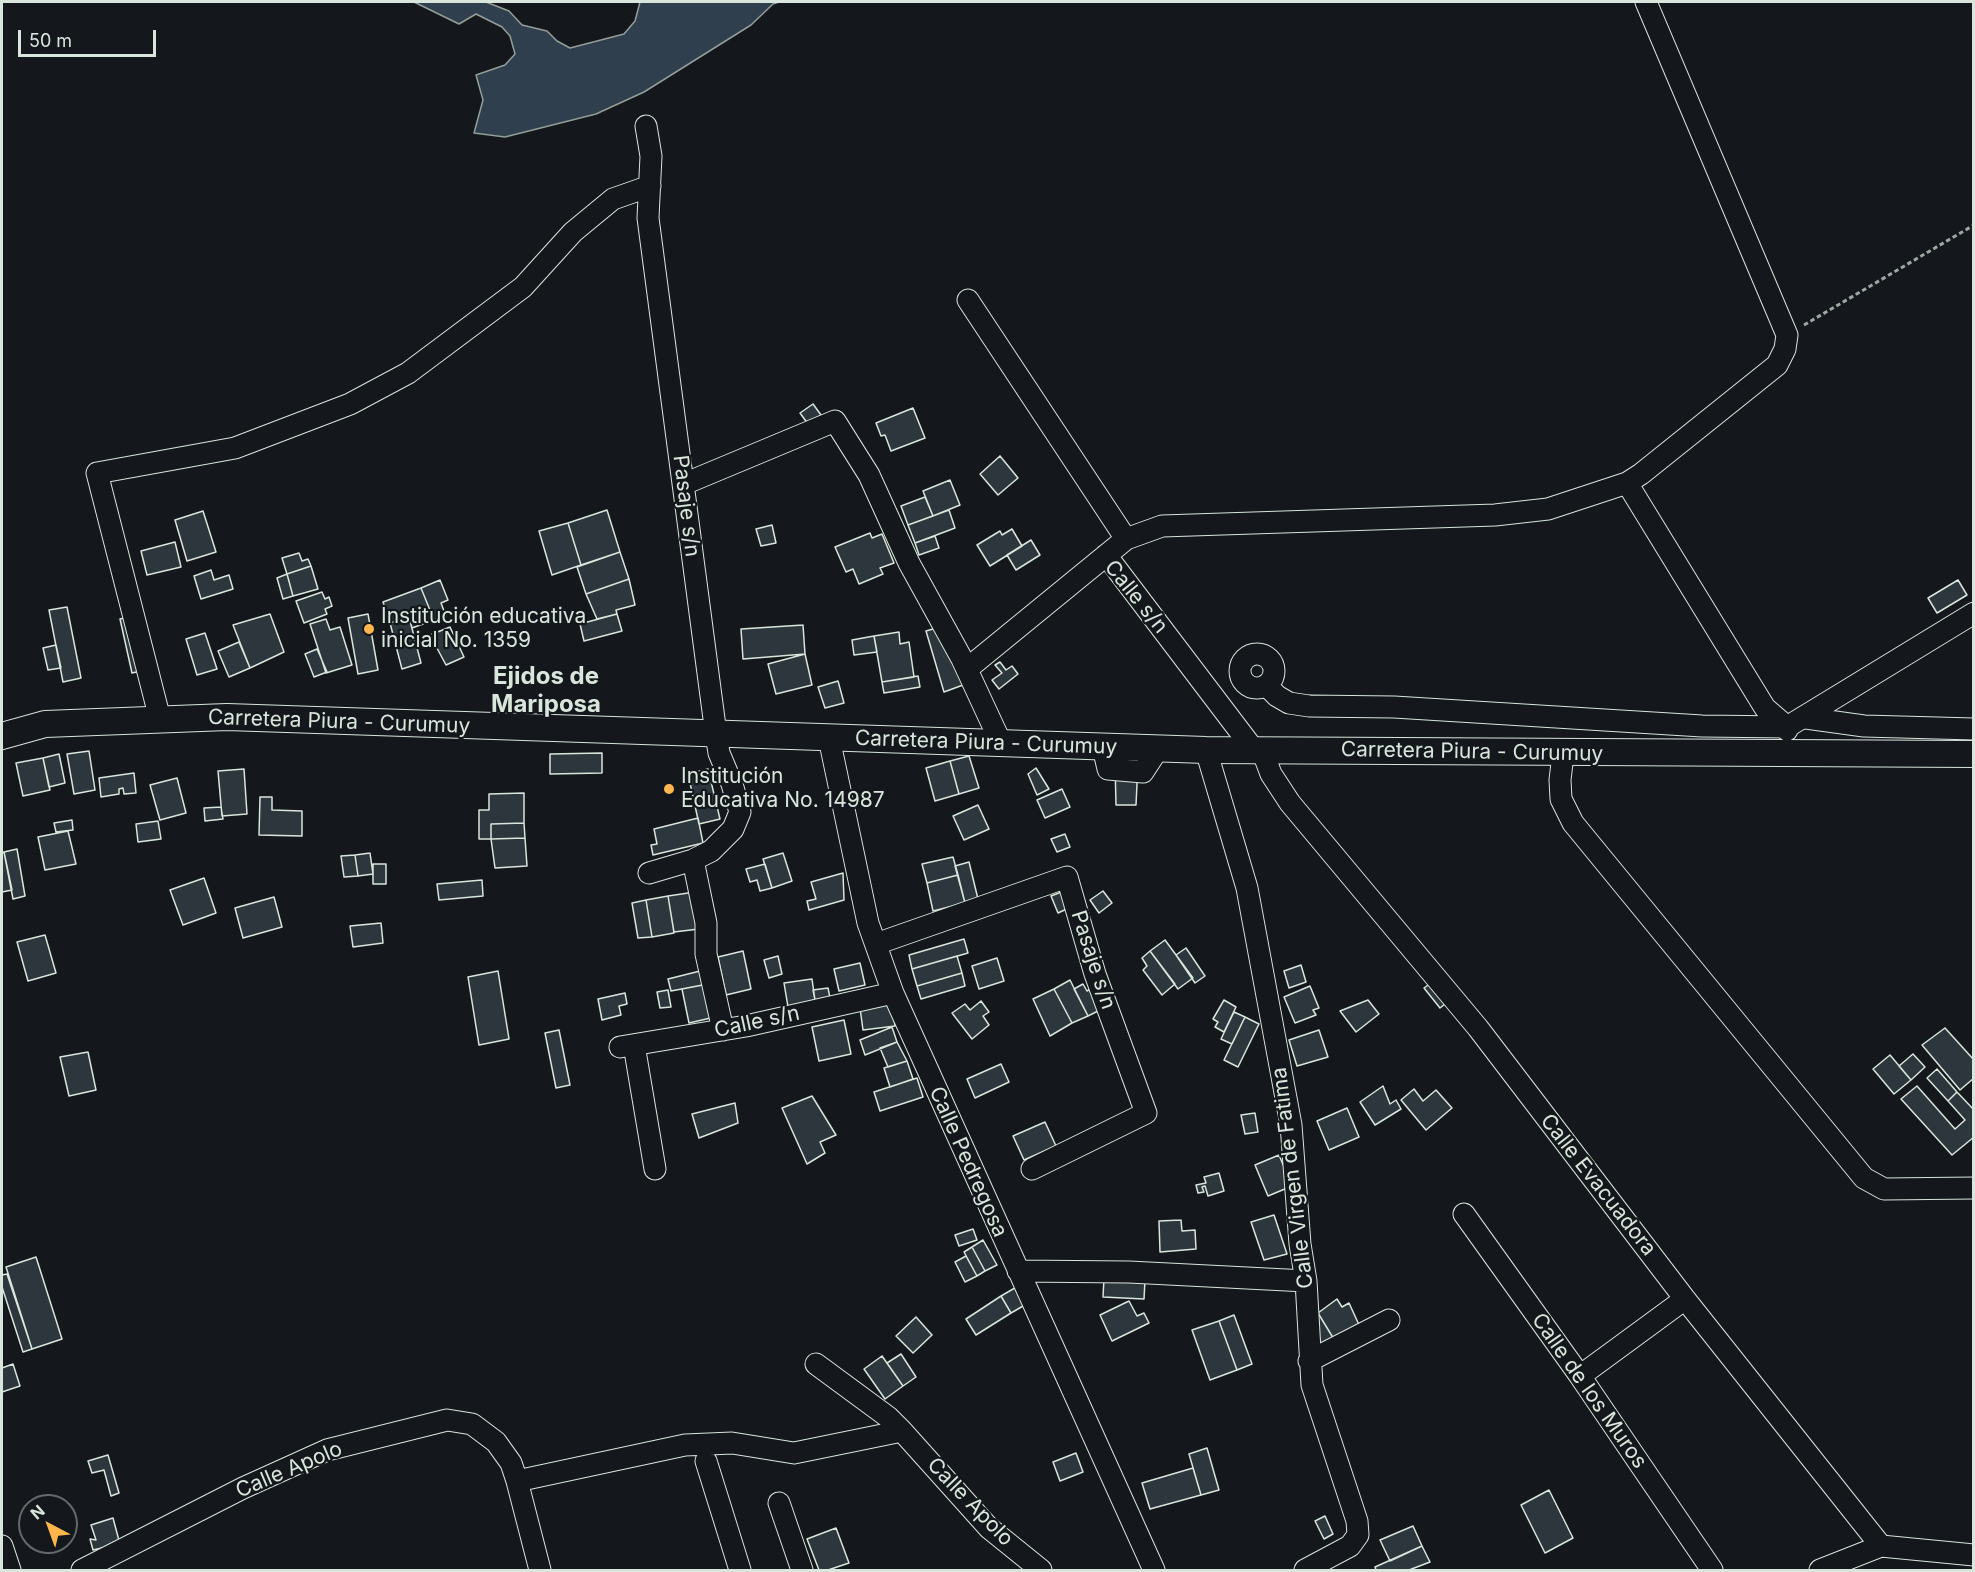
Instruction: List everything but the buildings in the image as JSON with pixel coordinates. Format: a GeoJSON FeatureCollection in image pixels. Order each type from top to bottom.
{"type":"FeatureCollection","features":[{"type":"Feature","properties":{"kind":"main road","name":"Carretera Piura - Curumuy"},"geometry":{"type":"LineString","coordinates":[[2,736],[45,723],[227,717],[1158,749],[1563,754],[1974,754]]}},
{"type":"Feature","properties":{"kind":"street"},"geometry":{"type":"LineString","coordinates":[[1106,555],[1126,539],[1162,526],[1495,515],[1548,509],[1627,483],[1777,365],[1785,349],[1787,335],[1646,2]]}},
{"type":"Feature","properties":{"kind":"street","name":"Pasaje s/n"},"geometry":{"type":"LineString","coordinates":[[646,126],[651,156],[648,218],[716,734],[719,753],[740,812],[734,829],[711,851],[693,860],[649,873]]}},
{"type":"Feature","properties":{"kind":"street"},"geometry":{"type":"LineString","coordinates":[[160,720],[97,473],[235,448],[350,404],[408,373],[523,287],[573,232],[613,199],[650,186]]}},
{"type":"Feature","properties":{"kind":"street"},"geometry":{"type":"LineString","coordinates":[[968,300],[1126,539]]}},
{"type":"Feature","properties":{"kind":"street"},"geometry":{"type":"LineString","coordinates":[[684,484],[835,421],[868,476],[909,563],[966,669],[1001,743]]}},
{"type":"Feature","properties":{"kind":"street"},"geometry":{"type":"LineString","coordinates":[[1627,483],[1765,708],[1796,722]]}},
{"type":"Feature","properties":{"kind":"street","name":"Calle s/n"},"geometry":{"type":"LineString","coordinates":[[966,669],[1106,555],[1258,750]]}},
{"type":"Feature","properties":{"kind":"street"},"geometry":{"type":"LineString","coordinates":[[1786,753],[1796,722],[1974,613]]}},
{"type":"Feature","properties":{"kind":"street"},"geometry":{"type":"LineString","coordinates":[[1266,685],[1277,696],[1289,703],[1309,706],[1394,707],[1702,726],[1796,722],[1974,729]]}},
{"type":"Feature","properties":{"kind":"street","name":"Calle Pedregosa"},"geometry":{"type":"LineString","coordinates":[[829,738],[868,923],[893,993],[1154,1570]]}},
{"type":"Feature","properties":{"kind":"street","name":"Calle Virgen de Fatima"},"geometry":{"type":"LineString","coordinates":[[1206,750],[1248,888],[1291,1125],[1300,1244],[1306,1281],[1312,1384],[1357,1521],[1358,1535],[1342,1552],[1305,1570]]}},
{"type":"Feature","properties":{"kind":"street","name":"Calle Evacuadora"},"geometry":{"type":"LineString","coordinates":[[1258,750],[1290,803],[1478,1028],[1685,1299],[1881,1546]]}},
{"type":"Feature","properties":{"kind":"street"},"geometry":{"type":"LineString","coordinates":[[1563,754],[1560,780],[1561,799],[1573,823],[1864,1178],[1884,1189],[1974,1188]]}},
{"type":"Feature","properties":{"kind":"street"},"geometry":{"type":"LineString","coordinates":[[693,860],[706,923],[706,954],[723,1030]]}},
{"type":"Feature","properties":{"kind":"street","name":"Pasaje s/n"},"geometry":{"type":"LineString","coordinates":[[876,944],[1067,877],[1095,974],[1146,1113],[1032,1169]]}},
{"type":"Feature","properties":{"kind":"street","name":"Calle s/n"},"geometry":{"type":"LineString","coordinates":[[655,1169],[627,1046],[723,1030],[893,993]]}},
{"type":"Feature","properties":{"kind":"street","name":"Calle de los Muros"},"geometry":{"type":"LineString","coordinates":[[1464,1214],[1580,1376],[1712,1570]]}},
{"type":"Feature","properties":{"kind":"street"},"geometry":{"type":"LineString","coordinates":[[1018,1271],[1129,1272],[1306,1281]]}},
{"type":"Feature","properties":{"kind":"street"},"geometry":{"type":"LineString","coordinates":[[1580,1376],[1685,1299]]}},
{"type":"Feature","properties":{"kind":"street"},"geometry":{"type":"LineString","coordinates":[[1309,1361],[1389,1320]]}},
{"type":"Feature","properties":{"kind":"street","name":"Calle Apolo"},"geometry":{"type":"LineString","coordinates":[[816,1364],[888,1417],[989,1528],[1041,1570]]}},
{"type":"Feature","properties":{"kind":"street","name":"Calle Apolo"},"geometry":{"type":"LineString","coordinates":[[82,1570],[243,1488],[327,1450],[447,1420],[472,1424],[496,1442],[511,1464],[540,1570]]}},
{"type":"Feature","properties":{"kind":"street"},"geometry":{"type":"LineString","coordinates":[[517,1481],[686,1445],[732,1443],[794,1453],[902,1431]]}},
{"type":"Feature","properties":{"kind":"street"},"geometry":{"type":"LineString","coordinates":[[706,1461],[740,1570]]}},
{"type":"Feature","properties":{"kind":"street"},"geometry":{"type":"LineString","coordinates":[[779,1503],[802,1570]]}},
{"type":"Feature","properties":{"kind":"street"},"geometry":{"type":"LineString","coordinates":[[2,1546],[10,1570]]}},
{"type":"Feature","properties":{"kind":"street"},"geometry":{"type":"LineString","coordinates":[[1820,1570],[1881,1546],[1974,1555]]}},
{"type":"Feature","properties":{"kind":"path"},"geometry":{"type":"LineString","coordinates":[[1787,335],[1974,225]]}},
{"type":"Feature","properties":{"kind":"water"},"geometry":{"type":"Polygon","coordinates":[[[414,2],[486,2],[509,11],[522,25],[547,31],[557,41],[570,48],[624,34],[635,21],[640,2],[779,2],[773,4],[751,25],[644,92],[596,114],[505,137],[474,133],[483,100],[476,75],[505,65],[515,54],[510,36],[502,27],[476,14],[459,24],[414,2]]]}},
{"type":"Feature","properties":{"kind":"place","name":"Institución educativa inicial No. 1359"},"geometry":{"type":"Point","coordinates":[369,629]}},
{"type":"Feature","properties":{"kind":"place","name":"Institución Educativa No. 14987"},"geometry":{"type":"Point","coordinates":[669,789]}},
{"type":"Feature","properties":{"kind":"district","name":"Ejidos de Mariposa"},"geometry":{"type":"Point","coordinates":[546,691]}}]}
